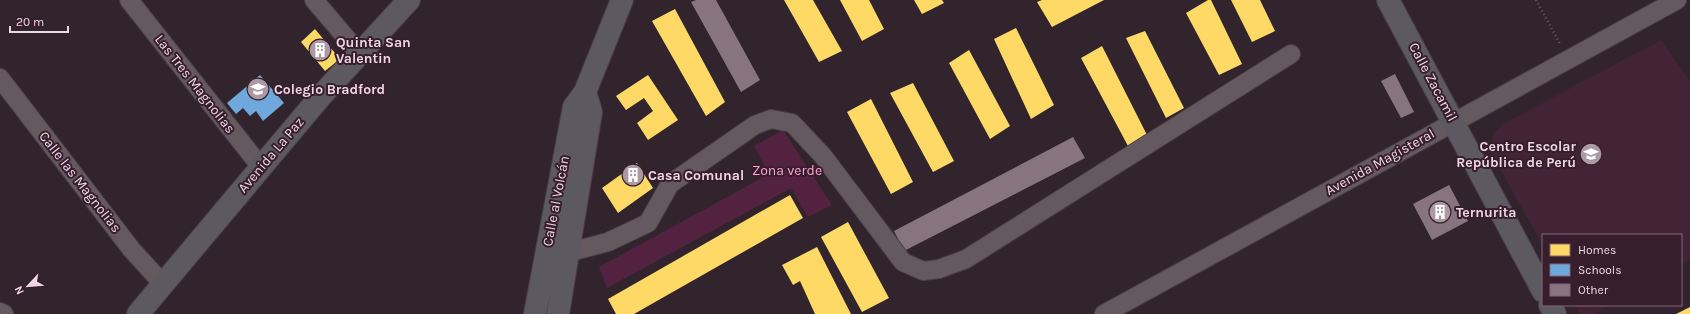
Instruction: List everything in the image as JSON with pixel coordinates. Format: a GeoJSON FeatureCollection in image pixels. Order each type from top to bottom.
{"type":"FeatureCollection","features":[{"type":"Feature","properties":{"kind":"street","name":"Las Tres Magnolias"},"geometry":{"type":"LineString","coordinates":[[129,0],[261,167]]}},
{"type":"Feature","properties":{"kind":"street"},"geometry":{"type":"LineString","coordinates":[[314,0],[360,54]]}},
{"type":"Feature","properties":{"kind":"street","name":"Avenida La Paz"},"geometry":{"type":"LineString","coordinates":[[138,314],[320,97],[409,0]]}},
{"type":"Feature","properties":{"kind":"street","name":"Calle al Volcán"},"geometry":{"type":"LineString","coordinates":[[535,314],[574,107],[586,92],[622,0]]}},
{"type":"Feature","properties":{"kind":"street","name":"Calle Zacamil"},"geometry":{"type":"LineString","coordinates":[[1388,0],[1542,289]]}},
{"type":"Feature","properties":{"kind":"street","name":"Avenida Magisteral"},"geometry":{"type":"LineString","coordinates":[[1104,314],[1678,0]]}},
{"type":"Feature","properties":{"kind":"street"},"geometry":{"type":"LineString","coordinates":[[570,252],[608,242],[648,222],[670,184],[754,125],[771,118],[792,123],[823,156],[902,262],[922,270],[939,269],[966,259],[1291,54]]}},
{"type":"Feature","properties":{"kind":"street","name":"Calle las Magnolias"},"geometry":{"type":"LineString","coordinates":[[0,78],[132,250],[162,284]]}},
{"type":"Feature","properties":{"kind":"street","name":"Calle al Volcán"},"geometry":{"type":"LineString","coordinates":[[558,314],[570,252],[591,112],[586,92]]}},
{"type":"Feature","properties":{"kind":"street"},"geometry":{"type":"LineString","coordinates":[[0,312],[4,314]]}},
{"type":"Feature","properties":{"kind":"path"},"geometry":{"type":"LineString","coordinates":[[1536,0],[1560,44]]}},
{"type":"Feature","properties":{"kind":"shaded area","name":"Centro Escolar República de Perú"},"geometry":{"type":"Polygon","coordinates":[[[1661,40],[1690,81],[1690,259],[1682,263],[1682,234],[1542,234],[1542,244],[1493,156],[1491,148],[1493,135],[1503,124],[1661,40]]]}},
{"type":"Feature","properties":{"kind":"shaded area"},"geometry":{"type":"Polygon","coordinates":[[[1576,306],[1608,306],[1595,314],[1580,314],[1576,306]]]}},
{"type":"Feature","properties":{"kind":"green space","name":"Zona verde"},"geometry":{"type":"Polygon","coordinates":[[[783,130],[832,205],[808,217],[791,188],[607,288],[599,267],[769,174],[754,146],[783,130]]]}},
{"type":"Feature","properties":{"kind":"building: Homes"},"geometry":{"type":"Polygon","coordinates":[[[784,0],[813,0],[842,51],[819,62],[784,0]]]}},
{"type":"Feature","properties":{"kind":"building: Homes"},"geometry":{"type":"Polygon","coordinates":[[[840,0],[869,0],[884,29],[862,41],[840,0]]]}},
{"type":"Feature","properties":{"kind":"building: Homes"},"geometry":{"type":"Polygon","coordinates":[[[914,0],[942,0],[944,3],[922,14],[914,0]]]}},
{"type":"Feature","properties":{"kind":"building: Homes"},"geometry":{"type":"Polygon","coordinates":[[[1042,0],[1104,0],[1052,27],[1037,2],[1042,0]]]}},
{"type":"Feature","properties":{"kind":"building: Homes"},"geometry":{"type":"Polygon","coordinates":[[[1208,0],[1211,0],[1242,64],[1219,75],[1186,13],[1208,0]]]}},
{"type":"Feature","properties":{"kind":"building: Homes"},"geometry":{"type":"Polygon","coordinates":[[[1231,0],[1260,0],[1275,31],[1252,42],[1231,0]]]}},
{"type":"Feature","properties":{"kind":"building: Homes"},"geometry":{"type":"Polygon","coordinates":[[[675,9],[725,102],[706,116],[652,21],[675,9]]]}},
{"type":"Feature","properties":{"kind":"building: Homes"},"geometry":{"type":"Polygon","coordinates":[[[1016,28],[1054,105],[1031,119],[994,39],[1016,28]]]}},
{"type":"Feature","properties":{"kind":"building: Homes","name":"Quinta San Valentin"},"geometry":{"type":"Polygon","coordinates":[[[315,29],[340,59],[325,71],[301,42],[315,29]]]}},
{"type":"Feature","properties":{"kind":"building: Homes"},"geometry":{"type":"Polygon","coordinates":[[[1145,31],[1184,108],[1166,118],[1126,38],[1145,31]]]}},
{"type":"Feature","properties":{"kind":"building: Homes"},"geometry":{"type":"Polygon","coordinates":[[[1102,46],[1147,135],[1128,146],[1081,58],[1102,46]]]}},
{"type":"Feature","properties":{"kind":"building: Homes"},"geometry":{"type":"Polygon","coordinates":[[[969,50],[1010,126],[990,139],[949,63],[969,50]]]}},
{"type":"Feature","properties":{"kind":"building: Homes"},"geometry":{"type":"Polygon","coordinates":[[[648,75],[678,120],[648,140],[637,123],[653,111],[644,98],[626,110],[616,96],[648,75]]]}},
{"type":"Feature","properties":{"kind":"building: Homes"},"geometry":{"type":"Polygon","coordinates":[[[913,83],[954,161],[933,172],[890,93],[913,83]]]}},
{"type":"Feature","properties":{"kind":"building: Homes"},"geometry":{"type":"Polygon","coordinates":[[[871,99],[913,182],[891,194],[847,112],[871,99]]]}},
{"type":"Feature","properties":{"kind":"building: Homes","name":"Casa Comunal"},"geometry":{"type":"Polygon","coordinates":[[[637,163],[653,188],[618,213],[602,188],[637,163]]]}},
{"type":"Feature","properties":{"kind":"building: Homes"},"geometry":{"type":"Polygon","coordinates":[[[790,195],[803,218],[634,314],[616,314],[608,299],[790,195]]]}},
{"type":"Feature","properties":{"kind":"building: Homes"},"geometry":{"type":"Polygon","coordinates":[[[848,222],[889,298],[862,312],[821,237],[848,222]]]}},
{"type":"Feature","properties":{"kind":"building: Homes"},"geometry":{"type":"Polygon","coordinates":[[[817,247],[851,314],[815,314],[800,281],[793,285],[782,265],[817,247]]]}},
{"type":"Feature","properties":{"kind":"building: Homes"},"geometry":{"type":"Polygon","coordinates":[[[1690,307],[1690,314],[1676,314],[1690,307]]]}},
{"type":"Feature","properties":{"kind":"building: Schools","name":"Colegio Bradford"},"geometry":{"type":"Polygon","coordinates":[[[260,75],[284,103],[263,121],[256,111],[250,116],[243,108],[236,114],[227,103],[260,75]]]}},
{"type":"Feature","properties":{"kind":"building: Other"},"geometry":{"type":"Polygon","coordinates":[[[696,0],[716,0],[760,80],[741,92],[691,2],[696,0]]]}},
{"type":"Feature","properties":{"kind":"building: Other"},"geometry":{"type":"Polygon","coordinates":[[[1395,74],[1414,112],[1401,118],[1381,81],[1395,74]]]}},
{"type":"Feature","properties":{"kind":"building: Other"},"geometry":{"type":"Polygon","coordinates":[[[1073,137],[1085,158],[904,251],[894,231],[1073,137]]]}},
{"type":"Feature","properties":{"kind":"building: Other","name":"Ternurita"},"geometry":{"type":"Polygon","coordinates":[[[1449,185],[1468,221],[1432,240],[1413,204],[1449,185]]]}},
{"type":"Feature","properties":{"kind":"place","name":"Quinta San Valentin"},"geometry":{"type":"Point","coordinates":[320,50]}},
{"type":"Feature","properties":{"kind":"place","name":"Colegio Bradford"},"geometry":{"type":"Point","coordinates":[258,89]}},
{"type":"Feature","properties":{"kind":"place","name":"Centro Escolar República de Perú"},"geometry":{"type":"Point","coordinates":[1591,154]}},
{"type":"Feature","properties":{"kind":"place","name":"Casa Comunal"},"geometry":{"type":"Point","coordinates":[633,175]}},
{"type":"Feature","properties":{"kind":"place","name":"Ternurita"},"geometry":{"type":"Point","coordinates":[1440,212]}}]}
